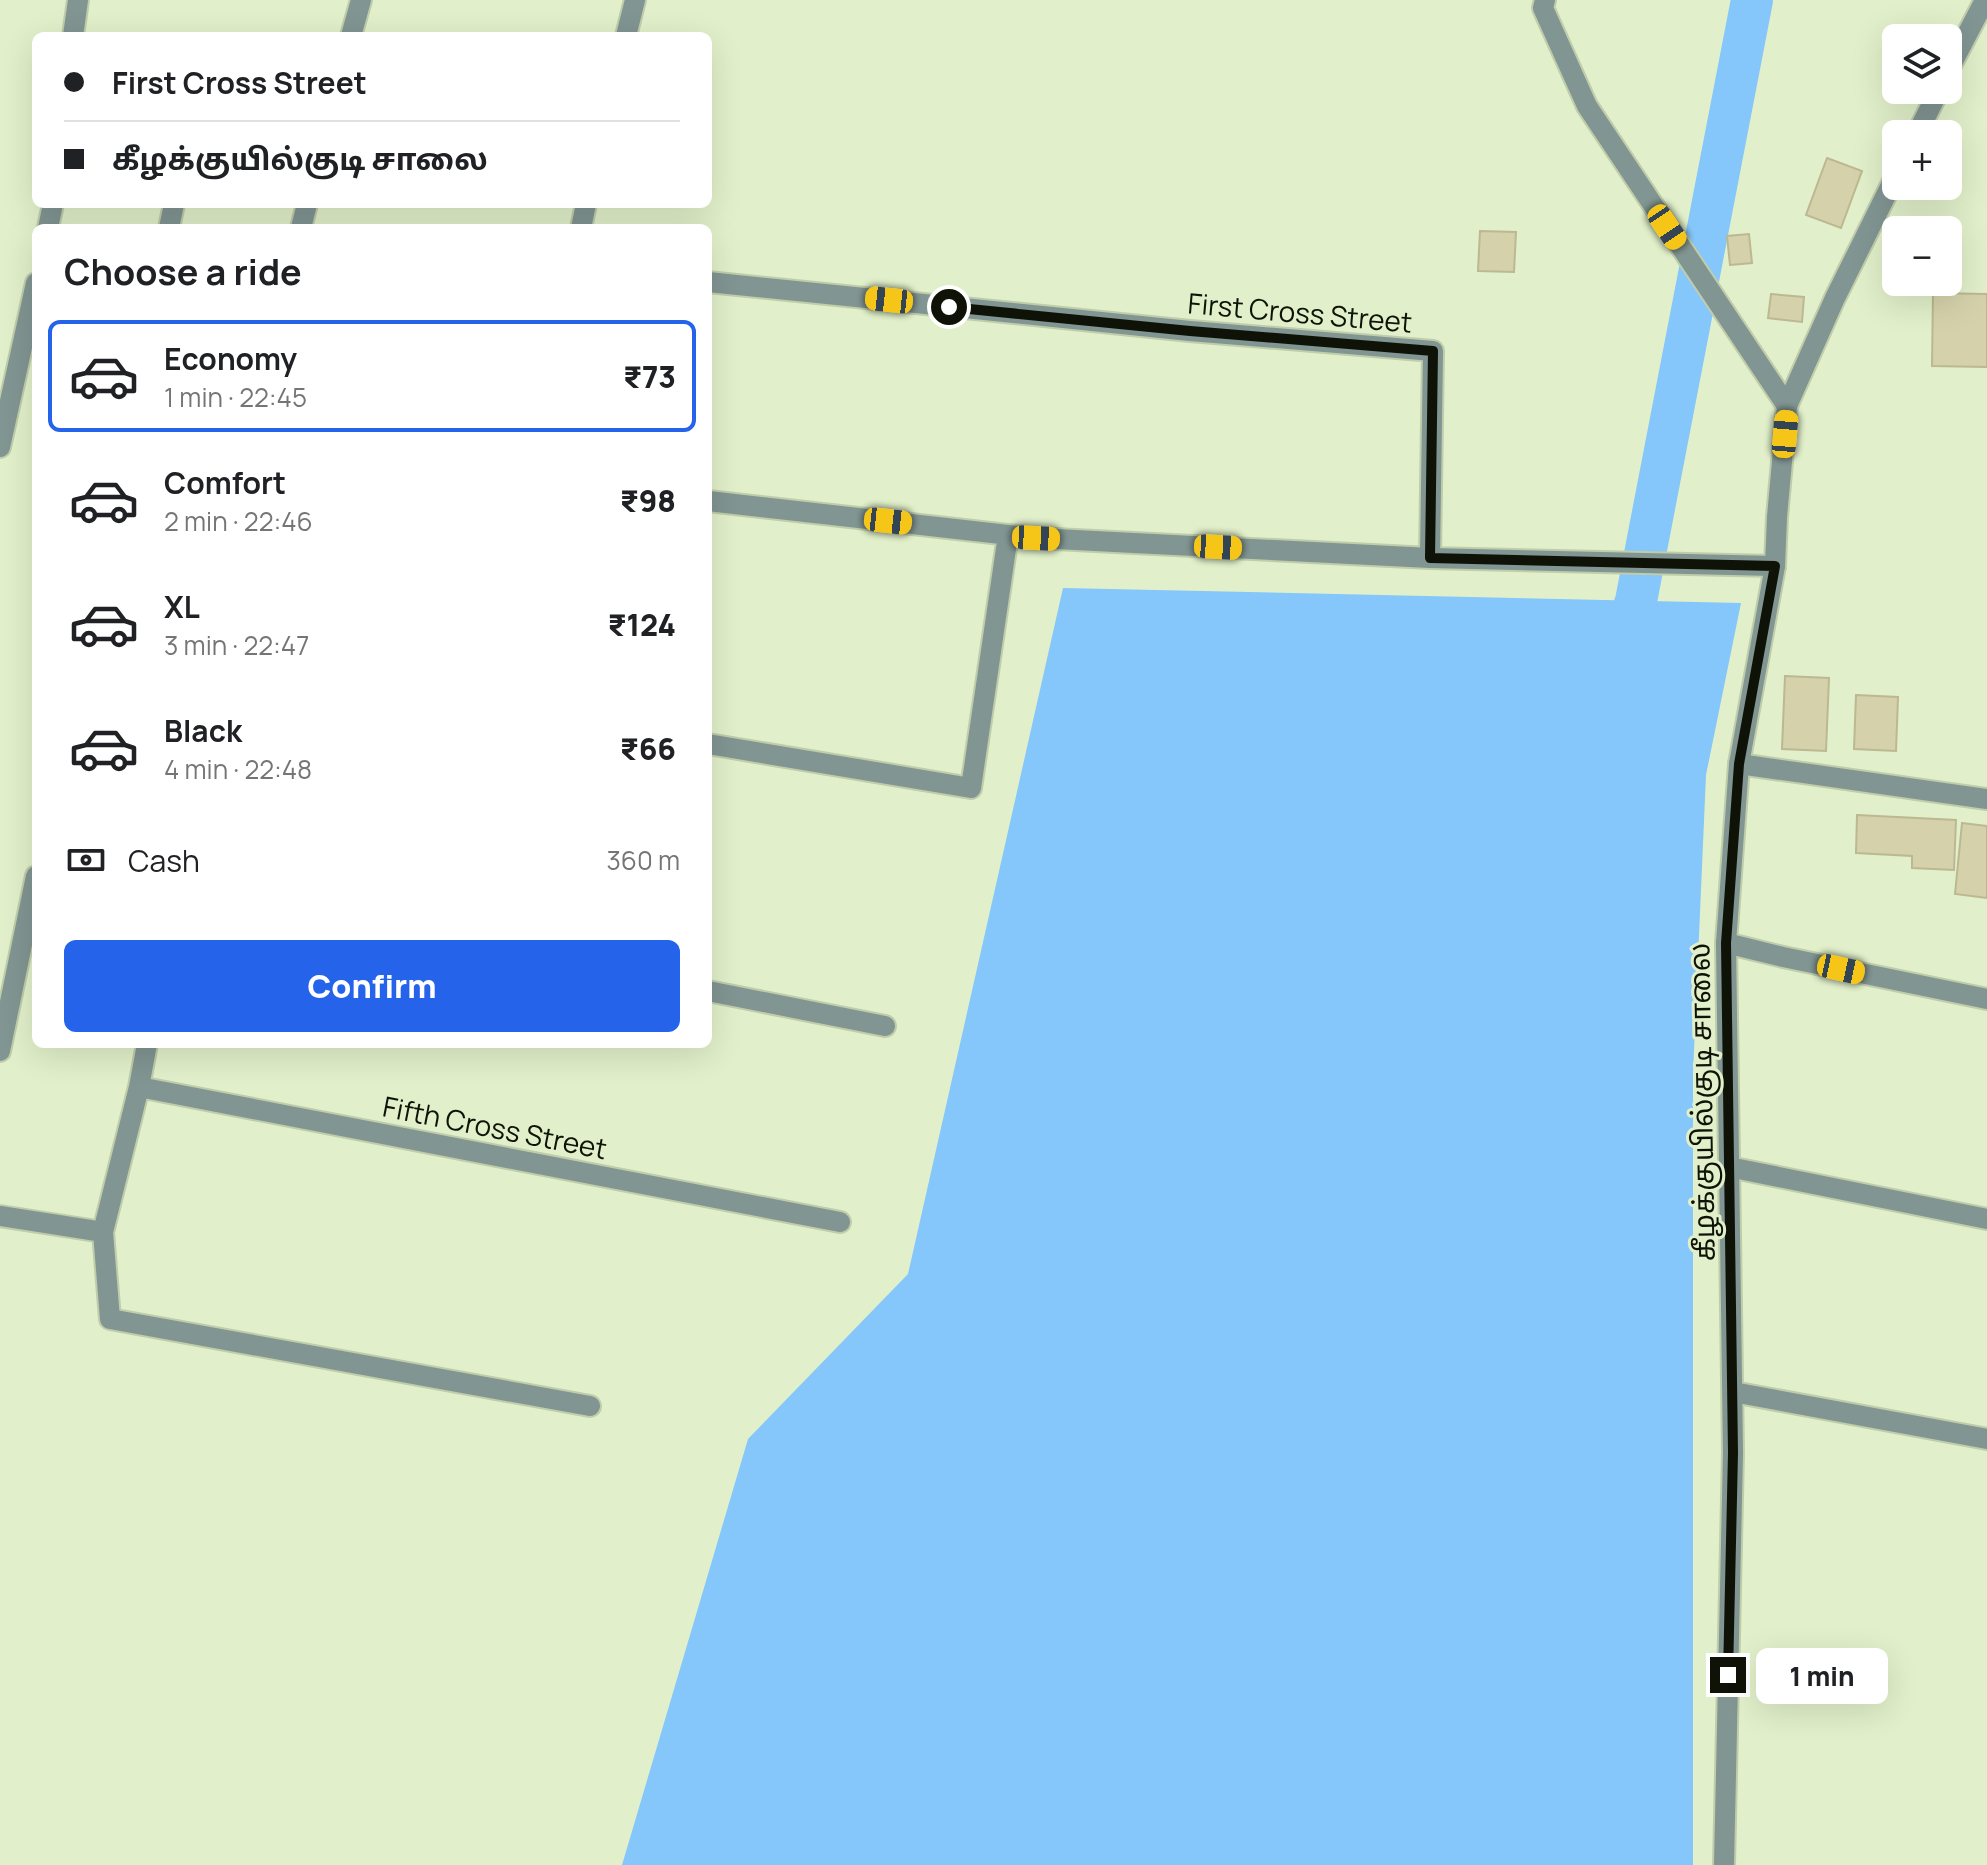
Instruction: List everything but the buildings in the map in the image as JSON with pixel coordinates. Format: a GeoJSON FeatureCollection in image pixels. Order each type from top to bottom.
{"type":"FeatureCollection","features":[{"type":"Feature","properties":{"kind":"street"},"geometry":{"type":"LineString","coordinates":[[74,32],[78,0]]}},
{"type":"Feature","properties":{"kind":"street"},"geometry":{"type":"LineString","coordinates":[[352,32],[361,0]]}},
{"type":"Feature","properties":{"kind":"street"},"geometry":{"type":"LineString","coordinates":[[627,32],[635,0]]}},
{"type":"Feature","properties":{"kind":"street"},"geometry":{"type":"LineString","coordinates":[[1545,0],[1543,8],[1587,106],[1787,406]]}},
{"type":"Feature","properties":{"kind":"street"},"geometry":{"type":"LineString","coordinates":[[1962,45],[1984,4]]}},
{"type":"Feature","properties":{"kind":"street","name":"கீழக்குயில்குடி சாலை"},"geometry":{"type":"LineString","coordinates":[[1724,1865],[1733,1453],[1726,943],[1739,764],[1775,566],[1787,406],[1884,200]]}},
{"type":"Feature","properties":{"kind":"street","name":"First Cross Street"},"geometry":{"type":"LineString","coordinates":[[712,282],[1190,331],[1433,351],[1430,558]]}},
{"type":"Feature","properties":{"kind":"street"},"geometry":{"type":"LineString","coordinates":[[0,447],[32,301]]}},
{"type":"Feature","properties":{"kind":"street"},"geometry":{"type":"LineString","coordinates":[[712,501],[1036,538],[1430,558],[1775,566]]}},
{"type":"Feature","properties":{"kind":"street"},"geometry":{"type":"LineString","coordinates":[[712,745],[971,788],[1008,535]]}},
{"type":"Feature","properties":{"kind":"street"},"geometry":{"type":"LineString","coordinates":[[1739,764],[1987,799]]}},
{"type":"Feature","properties":{"kind":"street"},"geometry":{"type":"LineString","coordinates":[[0,1051],[32,895]]}},
{"type":"Feature","properties":{"kind":"street"},"geometry":{"type":"LineString","coordinates":[[1726,943],[1987,999]]}},
{"type":"Feature","properties":{"kind":"street"},"geometry":{"type":"LineString","coordinates":[[712,992],[885,1026]]}},
{"type":"Feature","properties":{"kind":"street"},"geometry":{"type":"LineString","coordinates":[[146,1048],[103,1232],[110,1319],[590,1406]]}},
{"type":"Feature","properties":{"kind":"street","name":"Fifth Cross Street"},"geometry":{"type":"LineString","coordinates":[[139,1087],[840,1222]]}},
{"type":"Feature","properties":{"kind":"street"},"geometry":{"type":"LineString","coordinates":[[1729,1167],[1987,1219]]}},
{"type":"Feature","properties":{"kind":"street"},"geometry":{"type":"LineString","coordinates":[[0,1216],[103,1232]]}},
{"type":"Feature","properties":{"kind":"street"},"geometry":{"type":"LineString","coordinates":[[1733,1392],[1987,1439]]}},
{"type":"Feature","properties":{"kind":"water"},"geometry":{"type":"Polygon","coordinates":[[[1063,588],[1741,603],[1706,775],[1693,1074],[1693,1865],[622,1865],[748,1439],[908,1274],[1063,588]]]}},
{"type":"Feature","properties":{"kind":"waterway"},"geometry":{"type":"LineString","coordinates":[[1618,657],[1636,601],[1752,0]]}},
{"type":"Feature","properties":{"kind":"route"},"geometry":{"type":"LineString","coordinates":[[949,307],[1433,351],[1430,558],[1775,566],[1739,764],[1726,943],[1733,1453],[1728,1675]]}}]}
